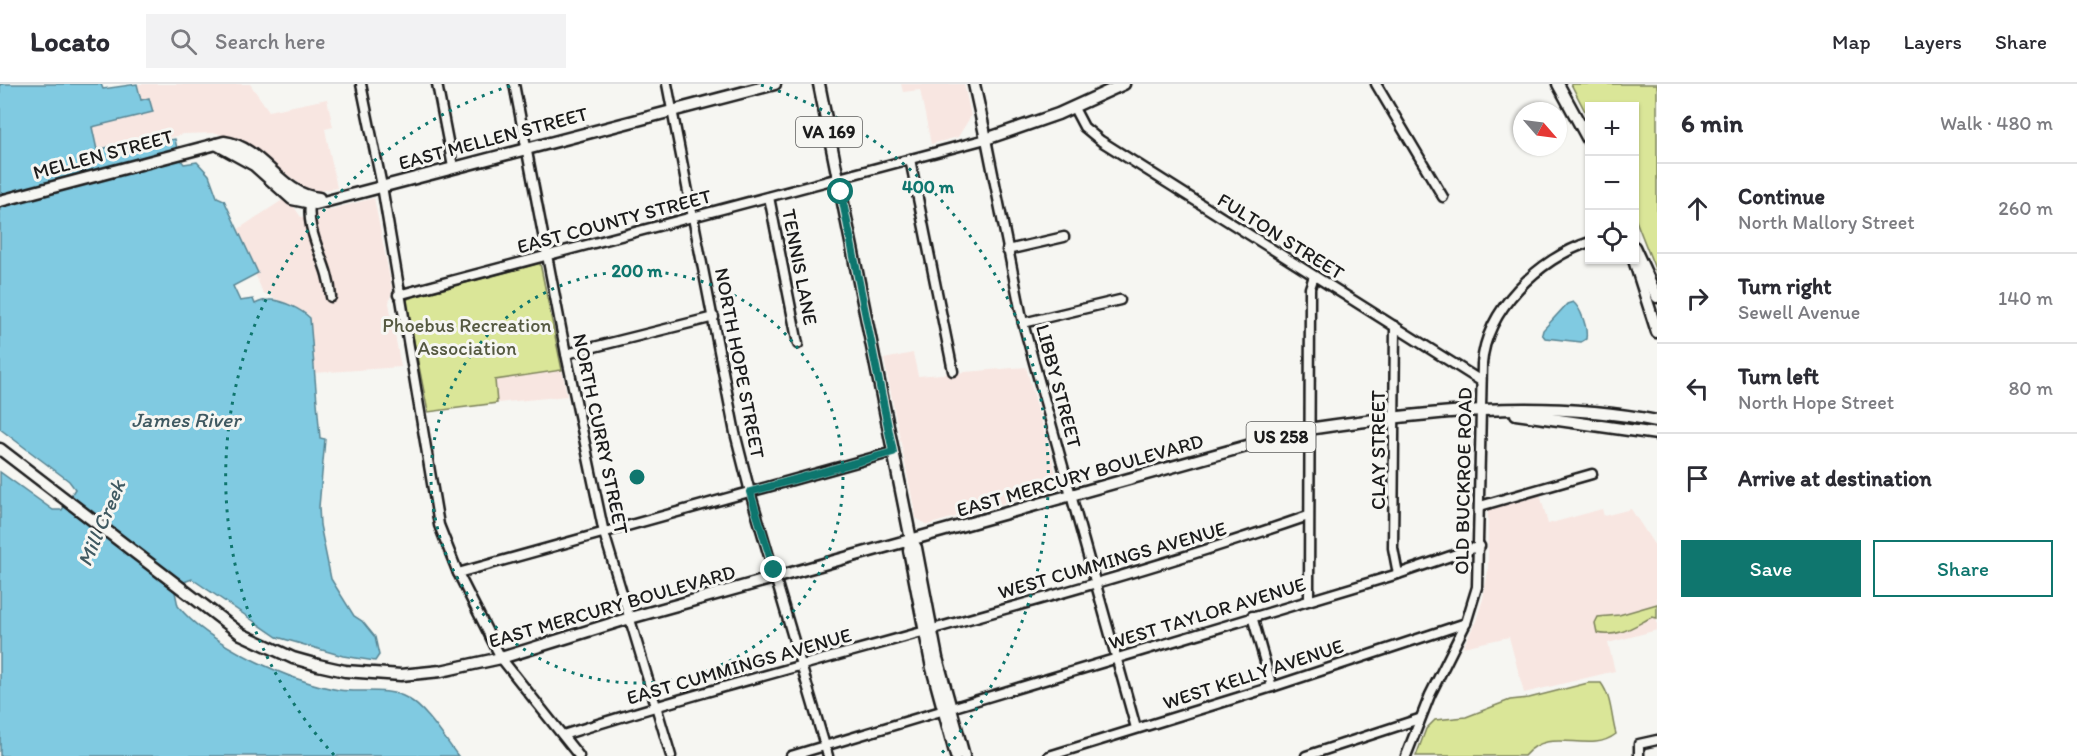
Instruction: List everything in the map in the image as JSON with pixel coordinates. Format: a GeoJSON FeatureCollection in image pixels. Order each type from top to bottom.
{"type":"FeatureCollection","features":[{"type":"Feature","properties":{"kind":"main road","name":"EAST MELLEN STREET"},"geometry":{"type":"LineString","coordinates":[[310,200],[325,200],[382,186],[775,84]]}},
{"type":"Feature","properties":{"kind":"main road","name":"VA 169"},"geometry":{"type":"LineString","coordinates":[[819,84],[911,540],[909,550],[956,756]]}},
{"type":"Feature","properties":{"kind":"main road","name":"LIBBY STREET"},"geometry":{"type":"LineString","coordinates":[[974,84],[986,139]]}},
{"type":"Feature","properties":{"kind":"main road"},"geometry":{"type":"LineString","coordinates":[[986,139],[1074,108],[1124,84]]}},
{"type":"Feature","properties":{"kind":"main road"},"geometry":{"type":"LineString","coordinates":[[1558,84],[1585,134]]}},
{"type":"Feature","properties":{"kind":"main road","name":"MELLEN STREET"},"geometry":{"type":"LineString","coordinates":[[1,201],[181,152],[231,142],[246,150],[292,189],[310,200]]}},
{"type":"Feature","properties":{"kind":"main road"},"geometry":{"type":"LineString","coordinates":[[1639,256],[1657,297]]}},
{"type":"Feature","properties":{"kind":"main road"},"geometry":{"type":"LineString","coordinates":[[1635,264],[1657,332]]}},
{"type":"Feature","properties":{"kind":"main road","name":"EAST MERCURY BOULEVARD"},"geometry":{"type":"LineString","coordinates":[[0,448],[224,622],[260,644],[293,658],[345,671],[401,675],[441,671],[501,658],[630,618],[1308,429],[1395,416],[1564,409],[1657,421]]}},
{"type":"Feature","properties":{"kind":"main road","name":"EAST MERCURY BOULEVARD"},"geometry":{"type":"LineString","coordinates":[[1498,411],[1657,434]]}},
{"type":"Feature","properties":{"kind":"main road","name":"VA 169"},"geometry":{"type":"LineString","coordinates":[[946,709],[964,756]]}},
{"type":"Feature","properties":{"kind":"street"},"geometry":{"type":"LineString","coordinates":[[361,84],[382,186],[398,296],[439,525],[458,573],[501,658],[579,756]]}},
{"type":"Feature","properties":{"kind":"street"},"geometry":{"type":"LineString","coordinates":[[437,84],[453,167]]}},
{"type":"Feature","properties":{"kind":"street","name":"NORTH CURRY STREET"},"geometry":{"type":"LineString","coordinates":[[514,84],[566,354],[604,534],[671,756]]}},
{"type":"Feature","properties":{"kind":"street","name":"NORTH HOPE STREET"},"geometry":{"type":"LineString","coordinates":[[667,84],[735,433],[750,492],[828,756]]}},
{"type":"Feature","properties":{"kind":"street"},"geometry":{"type":"LineString","coordinates":[[1376,84],[1443,197]]}},
{"type":"Feature","properties":{"kind":"street","name":"FULTON STREET"},"geometry":{"type":"LineString","coordinates":[[1074,108],[1084,127],[1101,141],[1481,381]]}},
{"type":"Feature","properties":{"kind":"street","name":"EAST COUNTY STREET"},"geometry":{"type":"LineString","coordinates":[[398,296],[986,139]]}},
{"type":"Feature","properties":{"kind":"street","name":"LIBBY STREET"},"geometry":{"type":"LineString","coordinates":[[986,139],[1023,323],[1136,728]]}},
{"type":"Feature","properties":{"kind":"street"},"geometry":{"type":"LineString","coordinates":[[910,159],[952,371]]}},
{"type":"Feature","properties":{"kind":"street","name":"TENNIS LANE"},"geometry":{"type":"LineString","coordinates":[[769,197],[798,344]]}},
{"type":"Feature","properties":{"kind":"street"},"geometry":{"type":"LineString","coordinates":[[310,200],[307,218],[330,281],[331,297]]}},
{"type":"Feature","properties":{"kind":"street"},"geometry":{"type":"LineString","coordinates":[[1007,250],[1064,237]]}},
{"type":"Feature","properties":{"kind":"street","name":"OLD BUCKROE ROAD"},"geometry":{"type":"LineString","coordinates":[[1406,756],[1419,719],[1466,623],[1478,587],[1481,381],[1486,338],[1500,312],[1549,260],[1585,244]]}},
{"type":"Feature","properties":{"kind":"street"},"geometry":{"type":"LineString","coordinates":[[1309,600],[1310,288],[1314,276]]}},
{"type":"Feature","properties":{"kind":"street"},"geometry":{"type":"LineString","coordinates":[[1023,323],[1120,300]]}},
{"type":"Feature","properties":{"kind":"street"},"geometry":{"type":"LineString","coordinates":[[566,354],[714,317]]}},
{"type":"Feature","properties":{"kind":"street","name":"CLAY STREET"},"geometry":{"type":"LineString","coordinates":[[1395,326],[1393,548],[1398,574]]}},
{"type":"Feature","properties":{"kind":"street"},"geometry":{"type":"LineString","coordinates":[[458,573],[893,452]]}},
{"type":"Feature","properties":{"kind":"street"},"geometry":{"type":"LineString","coordinates":[[1480,506],[1592,474]]}},
{"type":"Feature","properties":{"kind":"street","name":"WEST CUMMINGS AVENUE"},"geometry":{"type":"LineString","coordinates":[[928,630],[1197,553],[1308,516]]}},
{"type":"Feature","properties":{"kind":"street","name":"WEST TAYLOR AVENUE"},"geometry":{"type":"LineString","coordinates":[[791,756],[1398,574],[1480,546]]}},
{"type":"Feature","properties":{"kind":"street"},"geometry":{"type":"LineString","coordinates":[[1252,616],[1272,687]]}},
{"type":"Feature","properties":{"kind":"street","name":"WEST KELLY AVENUE"},"geometry":{"type":"LineString","coordinates":[[1049,756],[1272,687],[1466,623]]}},
{"type":"Feature","properties":{"kind":"street","name":"EAST CUMMINGS AVENUE"},"geometry":{"type":"LineString","coordinates":[[563,735],[656,705],[802,667],[928,630]]}},
{"type":"Feature","properties":{"kind":"street"},"geometry":{"type":"LineString","coordinates":[[1306,756],[1419,719]]}},
{"type":"Feature","properties":{"kind":"street"},"geometry":{"type":"LineString","coordinates":[[1639,756],[1639,744],[1657,740]]}},
{"type":"Feature","properties":{"kind":"shaded area"},"geometry":{"type":"Polygon","coordinates":[[[136,84],[250,84],[269,111],[327,99],[333,127],[325,129],[337,188],[319,191],[304,187],[247,145],[217,133],[183,134],[125,150],[123,143],[97,150],[92,127],[153,111],[150,99],[140,101],[136,84]]]}},
{"type":"Feature","properties":{"kind":"shaded area"},"geometry":{"type":"Polygon","coordinates":[[[901,84],[964,84],[971,116],[958,137],[931,144],[920,90],[903,92],[901,84]]]}},
{"type":"Feature","properties":{"kind":"shaded area"},"geometry":{"type":"Polygon","coordinates":[[[287,197],[301,217],[374,198],[392,289],[389,303],[401,367],[314,373],[310,315],[263,293],[237,230],[287,197]]]}},
{"type":"Feature","properties":{"kind":"shaded area"},"geometry":{"type":"Polygon","coordinates":[[[913,353],[918,376],[1026,367],[1060,487],[927,525],[916,518],[884,359],[913,353]]]}},
{"type":"Feature","properties":{"kind":"shaded area"},"geometry":{"type":"Polygon","coordinates":[[[562,370],[567,396],[497,403],[495,380],[562,370]]]}},
{"type":"Feature","properties":{"kind":"shaded area"},"geometry":{"type":"Polygon","coordinates":[[[1540,494],[1548,524],[1602,509],[1604,516],[1631,509],[1657,549],[1657,630],[1608,643],[1615,671],[1524,693],[1509,637],[1463,647],[1476,621],[1483,599],[1488,571],[1488,508],[1540,494]]]}},
{"type":"Feature","properties":{"kind":"green space"},"geometry":{"type":"Polygon","coordinates":[[[1571,84],[1657,84],[1657,274],[1639,228],[1639,102],[1585,102],[1585,111],[1571,84]]]}},
{"type":"Feature","properties":{"kind":"green space","name":"Phoebus Recreation Association"},"geometry":{"type":"Polygon","coordinates":[[[540,263],[562,370],[495,380],[497,403],[428,412],[406,301],[409,298],[540,263]]]}},
{"type":"Feature","properties":{"kind":"green space"},"geometry":{"type":"Polygon","coordinates":[[[1657,604],[1657,618],[1652,617],[1619,633],[1597,633],[1595,623],[1598,617],[1619,615],[1657,604]]]}},
{"type":"Feature","properties":{"kind":"green space"},"geometry":{"type":"Polygon","coordinates":[[[1588,683],[1601,683],[1609,701],[1616,734],[1605,740],[1546,742],[1524,756],[1416,756],[1426,729],[1435,720],[1466,717],[1510,700],[1529,698],[1588,683]]]}},
{"type":"Feature","properties":{"kind":"water","name":"James River"},"geometry":{"type":"Polygon","coordinates":[[[0,84],[101,84],[103,89],[137,84],[141,100],[149,98],[153,112],[92,127],[97,150],[162,134],[164,141],[175,139],[179,158],[184,164],[197,162],[209,175],[217,197],[224,200],[258,273],[233,286],[240,301],[253,299],[255,304],[267,300],[279,301],[310,318],[320,438],[325,439],[319,507],[320,525],[331,579],[354,616],[362,621],[375,637],[379,655],[375,661],[343,656],[277,637],[192,579],[184,582],[175,592],[178,606],[209,634],[229,647],[275,670],[320,686],[347,691],[382,691],[407,698],[428,716],[458,756],[0,756],[0,472],[53,510],[62,510],[75,489],[69,481],[0,429],[0,84]]]}},
{"type":"Feature","properties":{"kind":"water"},"geometry":{"type":"Polygon","coordinates":[[[1573,302],[1583,319],[1586,339],[1581,342],[1545,338],[1542,334],[1543,330],[1567,304],[1573,302]]]}},
{"type":"Feature","properties":{"kind":"route"},"geometry":{"type":"LineString","coordinates":[[774,570],[750,492],[893,452],[841,192]]}},
{"type":"Feature","properties":{"kind":"water label","name":"Mill Creek"},"geometry":{"type":"Point","coordinates":[101,523]}}]}
